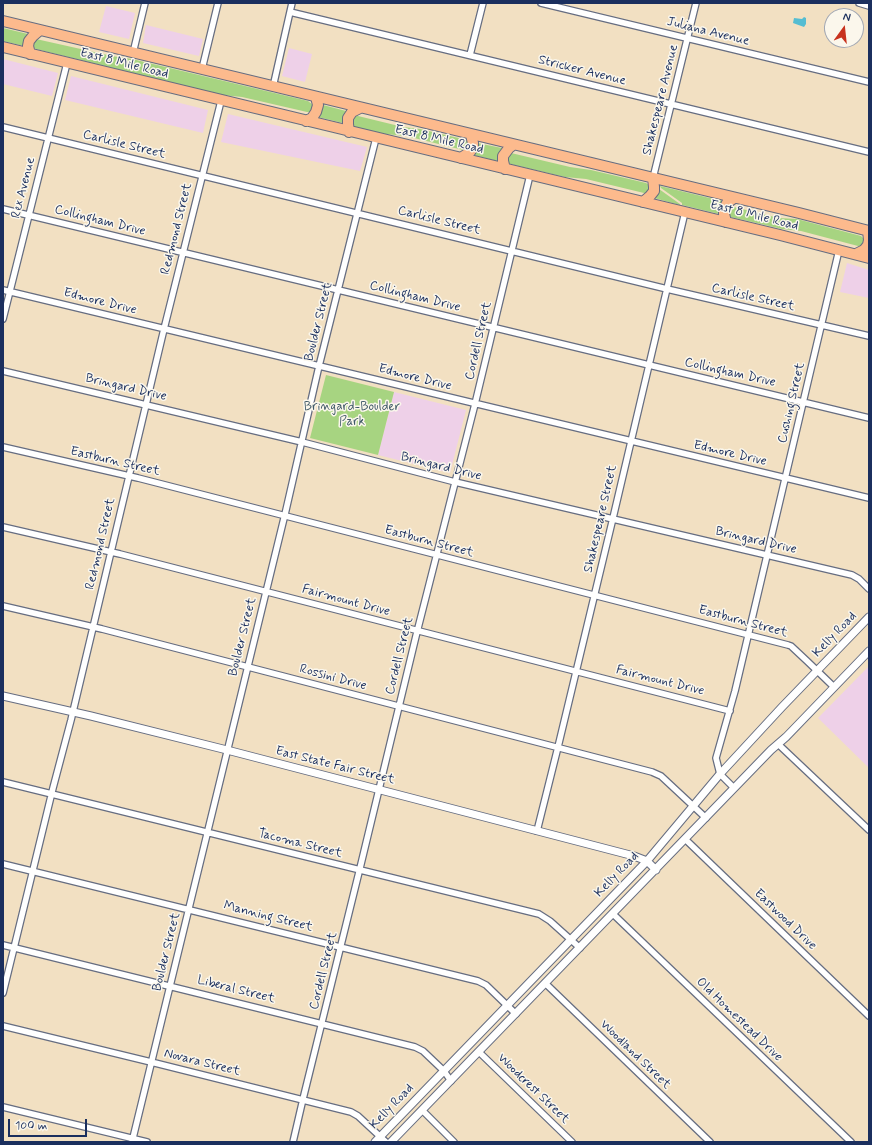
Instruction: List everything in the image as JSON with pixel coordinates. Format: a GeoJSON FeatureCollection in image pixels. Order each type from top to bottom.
{"type":"FeatureCollection","features":[{"type":"Feature","properties":{"kind":"highway","name":"East 8 Mile Road"},"geometry":{"type":"LineString","coordinates":[[3,21],[869,230]]}},
{"type":"Feature","properties":{"kind":"highway"},"geometry":{"type":"LineString","coordinates":[[30,54],[28,46],[29,41],[40,30]]}},
{"type":"Feature","properties":{"kind":"highway","name":"East 8 Mile Road"},"geometry":{"type":"LineString","coordinates":[[3,47],[869,258]]}},
{"type":"Feature","properties":{"kind":"highway"},"geometry":{"type":"LineString","coordinates":[[306,121],[312,118],[316,112],[318,105],[316,97]]}},
{"type":"Feature","properties":{"kind":"highway"},"geometry":{"type":"LineString","coordinates":[[349,132],[348,118],[352,112],[360,108]]}},
{"type":"Feature","properties":{"kind":"highway"},"geometry":{"type":"LineString","coordinates":[[461,158],[470,152],[473,147],[471,134]]}},
{"type":"Feature","properties":{"kind":"highway"},"geometry":{"type":"LineString","coordinates":[[505,169],[503,156],[513,145]]}},
{"type":"Feature","properties":{"kind":"highway"},"geometry":{"type":"LineString","coordinates":[[643,202],[652,194],[654,187],[653,178]]}},
{"type":"Feature","properties":{"kind":"highway"},"geometry":{"type":"LineString","coordinates":[[726,222],[724,209],[727,203],[734,198]]}},
{"type":"Feature","properties":{"kind":"highway"},"geometry":{"type":"LineString","coordinates":[[856,254],[864,250],[868,245],[869,230]]}},
{"type":"Feature","properties":{"kind":"street"},"geometry":{"type":"LineString","coordinates":[[133,53],[145,3]]}},
{"type":"Feature","properties":{"kind":"street"},"geometry":{"type":"LineString","coordinates":[[202,69],[218,3]]}},
{"type":"Feature","properties":{"kind":"street"},"geometry":{"type":"LineString","coordinates":[[273,87],[292,3]]}},
{"type":"Feature","properties":{"kind":"street"},"geometry":{"type":"LineString","coordinates":[[470,55],[483,3]]}},
{"type":"Feature","properties":{"kind":"street","name":"Juliana Avenue"},"geometry":{"type":"LineString","coordinates":[[541,3],[869,82]]}},
{"type":"Feature","properties":{"kind":"street","name":"Shakespeare Avenue"},"geometry":{"type":"LineString","coordinates":[[653,178],[696,3]]}},
{"type":"Feature","properties":{"kind":"street"},"geometry":{"type":"LineString","coordinates":[[858,3],[869,6]]}},
{"type":"Feature","properties":{"kind":"street","name":"Stricker Avenue"},"geometry":{"type":"LineString","coordinates":[[290,12],[869,152]]}},
{"type":"Feature","properties":{"kind":"street","name":"Rex Avenue"},"geometry":{"type":"LineString","coordinates":[[3,319],[67,63]]}},
{"type":"Feature","properties":{"kind":"street","name":"Redmond Street"},"geometry":{"type":"LineString","coordinates":[[3,993],[221,100]]}},
{"type":"Feature","properties":{"kind":"street","name":"Carlisle Street"},"geometry":{"type":"LineString","coordinates":[[3,128],[667,289],[869,336]]}},
{"type":"Feature","properties":{"kind":"street","name":"Boulder Street"},"geometry":{"type":"LineString","coordinates":[[132,1140],[302,442],[319,366],[376,138]]}},
{"type":"Feature","properties":{"kind":"street","name":"Cordell Street"},"geometry":{"type":"LineString","coordinates":[[293,1142],[530,175]]}},
{"type":"Feature","properties":{"kind":"street","name":"Collingham Drive"},"geometry":{"type":"LineString","coordinates":[[3,209],[869,418]]}},
{"type":"Feature","properties":{"kind":"street","name":"Shakespeare Street"},"geometry":{"type":"LineString","coordinates":[[537,831],[595,596],[685,212]]}},
{"type":"Feature","properties":{"kind":"street","name":"Cushing Street"},"geometry":{"type":"LineString","coordinates":[[720,774],[716,758],[730,711],[840,250]]}},
{"type":"Feature","properties":{"kind":"street","name":"Edmore Drive"},"geometry":{"type":"LineString","coordinates":[[3,290],[869,498]]}},
{"type":"Feature","properties":{"kind":"street","name":"Bringard Drive"},"geometry":{"type":"LineString","coordinates":[[3,371],[302,442],[455,482],[852,575],[859,579],[869,589]]}},
{"type":"Feature","properties":{"kind":"street","name":"Eastburn Street"},"geometry":{"type":"LineString","coordinates":[[3,447],[128,476],[284,515],[437,556],[791,646],[834,687]]}},
{"type":"Feature","properties":{"kind":"street","name":"Fairmount Drive"},"geometry":{"type":"LineString","coordinates":[[3,527],[110,551],[730,711]]}},
{"type":"Feature","properties":{"kind":"street","name":"Rossini Drive"},"geometry":{"type":"LineString","coordinates":[[3,606],[92,627],[656,773],[706,818]]}},
{"type":"Feature","properties":{"kind":"street","name":"Kelly Road"},"geometry":{"type":"LineString","coordinates":[[378,1139],[647,861],[720,774],[869,617]]}},
{"type":"Feature","properties":{"kind":"street","name":"Kelly Road"},"geometry":{"type":"LineString","coordinates":[[391,1142],[869,651]]}},
{"type":"Feature","properties":{"kind":"street","name":"East State Fair Street"},"geometry":{"type":"LineString","coordinates":[[3,696],[227,750],[634,856],[647,861],[656,870]]}},
{"type":"Feature","properties":{"kind":"street"},"geometry":{"type":"LineString","coordinates":[[778,744],[869,830]]}},
{"type":"Feature","properties":{"kind":"street"},"geometry":{"type":"LineString","coordinates":[[720,774],[734,788]]}},
{"type":"Feature","properties":{"kind":"street","name":"Tacoma Street"},"geometry":{"type":"LineString","coordinates":[[3,782],[542,915],[580,948]]}},
{"type":"Feature","properties":{"kind":"street","name":"Eastwood Drive"},"geometry":{"type":"LineString","coordinates":[[685,840],[869,1016]]}},
{"type":"Feature","properties":{"kind":"street","name":"Manning Street"},"geometry":{"type":"LineString","coordinates":[[3,864],[478,981],[508,1005],[516,1014]]}},
{"type":"Feature","properties":{"kind":"street","name":"Old Homestead Drive"},"geometry":{"type":"LineString","coordinates":[[613,914],[850,1142]]}},
{"type":"Feature","properties":{"kind":"street","name":"Liberal Street"},"geometry":{"type":"LineString","coordinates":[[3,944],[418,1048],[444,1071],[451,1081]]}},
{"type":"Feature","properties":{"kind":"street","name":"Woodland Street"},"geometry":{"type":"LineString","coordinates":[[545,983],[710,1142]]}},
{"type":"Feature","properties":{"kind":"street","name":"Novara Street"},"geometry":{"type":"LineString","coordinates":[[3,1026],[303,1099],[354,1113],[378,1139],[386,1142]]}},
{"type":"Feature","properties":{"kind":"street","name":"Woodcrest Street"},"geometry":{"type":"LineString","coordinates":[[479,1052],[572,1142]]}},
{"type":"Feature","properties":{"kind":"street"},"geometry":{"type":"LineString","coordinates":[[3,1107],[132,1140],[147,1142]]}},
{"type":"Feature","properties":{"kind":"street"},"geometry":{"type":"LineString","coordinates":[[422,1110],[454,1142]]}},
{"type":"Feature","properties":{"kind":"shaded area"},"geometry":{"type":"Polygon","coordinates":[[[106,6],[135,13],[129,39],[99,32],[106,6]]]}},
{"type":"Feature","properties":{"kind":"shaded area"},"geometry":{"type":"Polygon","coordinates":[[[146,25],[203,39],[199,56],[143,43],[146,25]]]}},
{"type":"Feature","properties":{"kind":"shaded area"},"geometry":{"type":"Polygon","coordinates":[[[289,48],[312,54],[305,82],[282,76],[289,48]]]}},
{"type":"Feature","properties":{"kind":"shaded area"},"geometry":{"type":"Polygon","coordinates":[[[3,59],[58,73],[52,96],[3,84],[3,59]]]}},
{"type":"Feature","properties":{"kind":"shaded area"},"geometry":{"type":"Polygon","coordinates":[[[71,76],[208,110],[203,133],[65,100],[71,76]]]}},
{"type":"Feature","properties":{"kind":"shaded area"},"geometry":{"type":"Polygon","coordinates":[[[228,114],[367,147],[360,171],[221,142],[228,114]]]}},
{"type":"Feature","properties":{"kind":"shaded area"},"geometry":{"type":"Polygon","coordinates":[[[847,263],[869,270],[869,298],[840,292],[847,263]]]}},
{"type":"Feature","properties":{"kind":"shaded area"},"geometry":{"type":"Polygon","coordinates":[[[394,392],[466,410],[450,473],[378,455],[394,392]]]}},
{"type":"Feature","properties":{"kind":"shaded area"},"geometry":{"type":"Polygon","coordinates":[[[869,666],[869,768],[818,718],[869,666]]]}},
{"type":"Feature","properties":{"kind":"green space"},"geometry":{"type":"Polygon","coordinates":[[[3,28],[28,34],[24,46],[3,41],[3,28]]]}},
{"type":"Feature","properties":{"kind":"green space"},"geometry":{"type":"Polygon","coordinates":[[[36,39],[132,59],[308,101],[313,105],[311,112],[307,112],[242,97],[222,95],[36,49],[33,47],[32,43],[36,39]]]}},
{"type":"Feature","properties":{"kind":"green space"},"geometry":{"type":"Polygon","coordinates":[[[323,105],[346,111],[343,123],[318,117],[323,105]]]}},
{"type":"Feature","properties":{"kind":"green space"},"geometry":{"type":"Polygon","coordinates":[[[354,116],[463,139],[467,141],[469,146],[463,150],[406,136],[385,134],[355,127],[351,120],[354,116]]]}},
{"type":"Feature","properties":{"kind":"green space"},"geometry":{"type":"Polygon","coordinates":[[[477,143],[502,148],[498,161],[473,155],[477,143]]]}},
{"type":"Feature","properties":{"kind":"green space"},"geometry":{"type":"Polygon","coordinates":[[[511,153],[646,183],[649,185],[650,189],[644,193],[586,179],[565,177],[510,164],[507,156],[511,153]]]}},
{"type":"Feature","properties":{"kind":"green space"},"geometry":{"type":"Polygon","coordinates":[[[658,186],[659,189],[680,205],[654,198],[658,186]]]}},
{"type":"Feature","properties":{"kind":"green space"},"geometry":{"type":"Polygon","coordinates":[[[660,186],[722,201],[719,214],[682,205],[682,203],[660,186]]]}},
{"type":"Feature","properties":{"kind":"green space"},"geometry":{"type":"Polygon","coordinates":[[[731,207],[779,218],[797,219],[861,236],[864,239],[864,243],[862,246],[858,246],[801,231],[782,229],[731,217],[729,216],[728,210],[731,207]]]}},
{"type":"Feature","properties":{"kind":"green space","name":"Bringard-Boulder Park"},"geometry":{"type":"Polygon","coordinates":[[[326,375],[394,392],[378,455],[310,438],[326,375]]]}},
{"type":"Feature","properties":{"kind":"water"},"geometry":{"type":"Polygon","coordinates":[[[804,17],[806,18],[806,24],[804,27],[793,23],[794,18],[802,19],[804,17]]]}}]}
